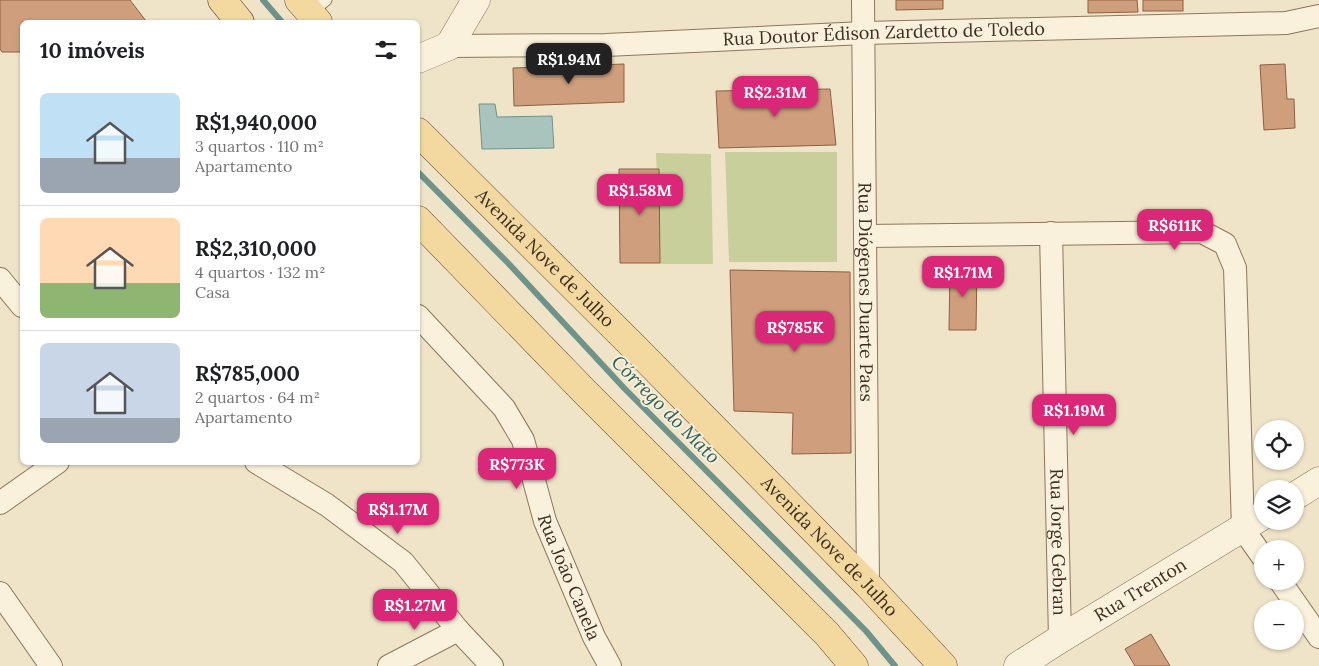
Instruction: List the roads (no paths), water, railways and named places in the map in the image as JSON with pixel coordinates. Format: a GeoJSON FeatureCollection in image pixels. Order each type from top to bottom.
{"type":"FeatureCollection","features":[{"type":"Feature","properties":{"kind":"main road"},"geometry":{"type":"LineString","coordinates":[[222,0],[238,20]]}},
{"type":"Feature","properties":{"kind":"main road","name":"Avenida Nove de Julho"},"geometry":{"type":"LineString","coordinates":[[420,134],[642,355],[868,585],[943,666]]}},
{"type":"Feature","properties":{"kind":"main road"},"geometry":{"type":"LineString","coordinates":[[420,222],[583,390],[827,634],[854,666]]}},
{"type":"Feature","properties":{"kind":"street"},"geometry":{"type":"LineString","coordinates":[[449,46],[476,0]]}},
{"type":"Feature","properties":{"kind":"street","name":"Rua Diógenes Duarte Paes"},"geometry":{"type":"LineString","coordinates":[[863,0],[868,585]]}},
{"type":"Feature","properties":{"kind":"street","name":"Rua Doutor Édison Zardetto de Toledo"},"geometry":{"type":"LineString","coordinates":[[420,43],[449,46],[606,44],[864,33],[1276,23],[1319,16]]}},
{"type":"Feature","properties":{"kind":"street","name":"Rua Doutor Édison Zardetto de Toledo"},"geometry":{"type":"LineString","coordinates":[[420,58],[449,46]]}},
{"type":"Feature","properties":{"kind":"street"},"geometry":{"type":"LineString","coordinates":[[865,236],[1202,232],[1224,244],[1235,268],[1253,523],[1258,540]]}},
{"type":"Feature","properties":{"kind":"street","name":"Rua Jorge Gebran"},"geometry":{"type":"LineString","coordinates":[[1051,234],[1060,639]]}},
{"type":"Feature","properties":{"kind":"street"},"geometry":{"type":"LineString","coordinates":[[0,279],[20,304]]}},
{"type":"Feature","properties":{"kind":"street","name":"Rua João Canela"},"geometry":{"type":"LineString","coordinates":[[420,318],[504,408],[523,440],[545,521],[594,637],[610,666]]}},
{"type":"Feature","properties":{"kind":"street"},"geometry":{"type":"LineString","coordinates":[[0,502],[54,465]]}},
{"type":"Feature","properties":{"kind":"street"},"geometry":{"type":"LineString","coordinates":[[261,465],[327,505],[402,562],[458,630],[492,666]]}},
{"type":"Feature","properties":{"kind":"street"},"geometry":{"type":"LineString","coordinates":[[1304,490],[1319,481]]}},
{"type":"Feature","properties":{"kind":"street","name":"Rua Trenton"},"geometry":{"type":"LineString","coordinates":[[1018,666],[1253,523]]}},
{"type":"Feature","properties":{"kind":"street"},"geometry":{"type":"LineString","coordinates":[[1286,590],[1319,637]]}},
{"type":"Feature","properties":{"kind":"street"},"geometry":{"type":"LineString","coordinates":[[0,593],[51,666]]}},
{"type":"Feature","properties":{"kind":"street"},"geometry":{"type":"LineString","coordinates":[[390,666],[458,630]]}},
{"type":"Feature","properties":{"kind":"water"},"geometry":{"type":"Polygon","coordinates":[[[479,104],[495,104],[497,117],[552,116],[554,148],[482,149],[479,104]]]}},
{"type":"Feature","properties":{"kind":"waterway","name":"Córrego do Mato"},"geometry":{"type":"LineString","coordinates":[[263,0],[280,20]]}},
{"type":"Feature","properties":{"kind":"waterway","name":"Córrego do Mato"},"geometry":{"type":"LineString","coordinates":[[420,174],[509,264],[624,388],[866,631],[895,666]]}}]}
